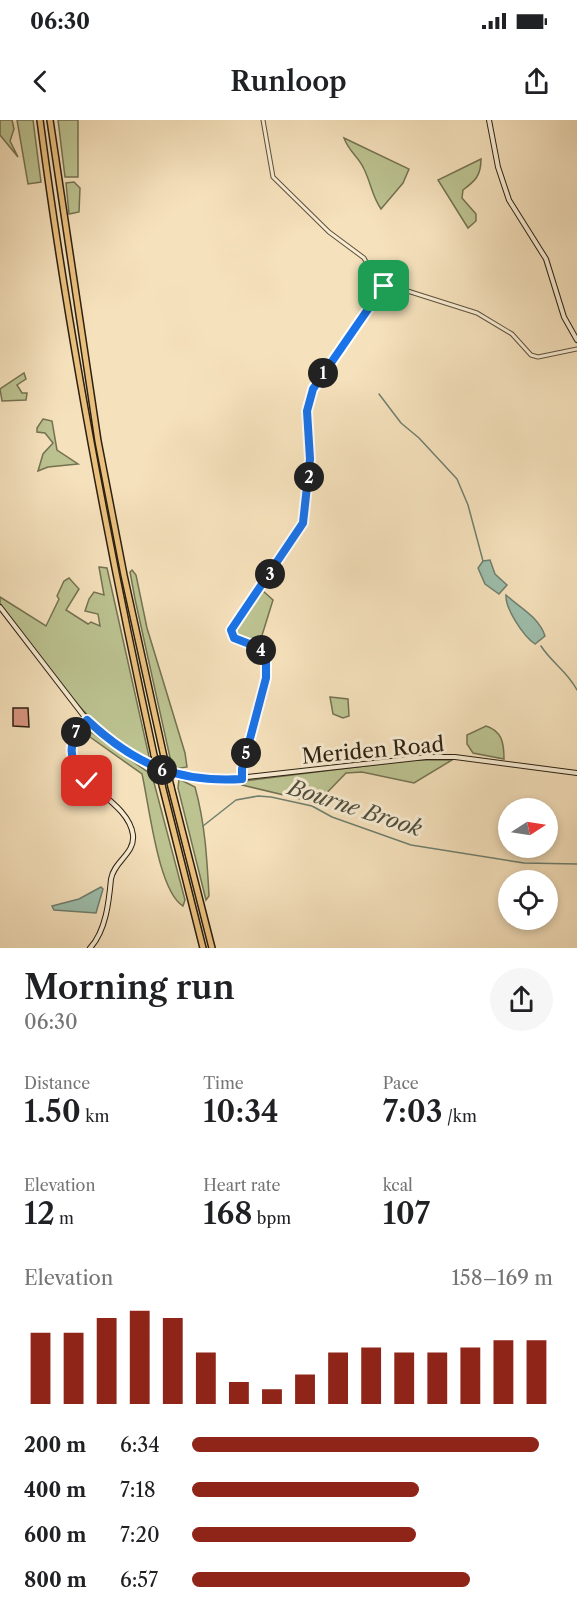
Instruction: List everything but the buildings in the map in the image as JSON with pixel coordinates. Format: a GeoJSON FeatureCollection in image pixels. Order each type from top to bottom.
{"type":"FeatureCollection","features":[{"type":"Feature","properties":{"kind":"highway"},"geometry":{"type":"LineString","coordinates":[[40,120],[69,326],[116,577],[154,755],[203,948]]}},
{"type":"Feature","properties":{"kind":"highway"},"geometry":{"type":"LineString","coordinates":[[50,120],[98,441],[124,575],[171,787],[212,948]]}},
{"type":"Feature","properties":{"kind":"main road"},"geometry":{"type":"LineString","coordinates":[[489,120],[506,192],[546,259],[564,317],[577,340]]}},
{"type":"Feature","properties":{"kind":"main road","name":"Meriden Road"},"geometry":{"type":"LineString","coordinates":[[0,607],[87,720],[126,752],[164,771],[201,779],[242,779],[426,757],[455,758],[577,773]]}},
{"type":"Feature","properties":{"kind":"main road"},"geometry":{"type":"LineString","coordinates":[[87,720],[73,736],[70,746],[73,762],[80,773],[124,816],[133,832],[133,842],[112,874],[104,921],[97,941],[90,948]]}},
{"type":"Feature","properties":{"kind":"street"},"geometry":{"type":"LineString","coordinates":[[263,120],[273,177],[329,232],[364,258],[380,295]]}},
{"type":"Feature","properties":{"kind":"street"},"geometry":{"type":"LineString","coordinates":[[376,282],[460,305],[477,313],[512,334],[531,355],[538,357],[577,349]]}},
{"type":"Feature","properties":{"kind":"street"},"geometry":{"type":"LineString","coordinates":[[242,779],[242,769],[267,670],[260,648],[234,638],[231,630],[303,523],[310,459],[307,411],[313,389],[349,334],[380,295],[384,286]]}},
{"type":"Feature","properties":{"kind":"green space"},"geometry":{"type":"Polygon","coordinates":[[[0,120],[12,120],[14,129],[10,141],[18,157],[0,135],[0,120]]]}},
{"type":"Feature","properties":{"kind":"green space"},"geometry":{"type":"Polygon","coordinates":[[[17,120],[33,120],[41,182],[28,184],[17,120]]]}},
{"type":"Feature","properties":{"kind":"green space"},"geometry":{"type":"Polygon","coordinates":[[[58,120],[78,120],[78,177],[65,177],[58,120]]]}},
{"type":"Feature","properties":{"kind":"green space"},"geometry":{"type":"Polygon","coordinates":[[[344,138],[409,169],[403,183],[381,209],[362,165],[344,138]]]}},
{"type":"Feature","properties":{"kind":"green space"},"geometry":{"type":"Polygon","coordinates":[[[481,159],[480,170],[476,178],[463,190],[462,198],[476,214],[476,221],[468,228],[438,180],[481,159]]]}},
{"type":"Feature","properties":{"kind":"green space"},"geometry":{"type":"Polygon","coordinates":[[[74,182],[80,188],[79,212],[69,214],[66,183],[74,182]]]}},
{"type":"Feature","properties":{"kind":"green space"},"geometry":{"type":"Polygon","coordinates":[[[24,373],[26,379],[17,385],[22,393],[27,393],[26,400],[2,401],[0,389],[24,373]]]}},
{"type":"Feature","properties":{"kind":"green space"},"geometry":{"type":"Polygon","coordinates":[[[43,419],[52,421],[57,450],[78,464],[48,467],[38,471],[43,454],[53,443],[45,433],[37,432],[43,419]]]}},
{"type":"Feature","properties":{"kind":"green space"},"geometry":{"type":"Polygon","coordinates":[[[99,567],[107,568],[150,761],[126,748],[85,713],[49,670],[0,604],[0,597],[46,626],[59,599],[57,596],[64,581],[69,578],[79,589],[66,610],[88,624],[91,622],[100,626],[98,614],[85,611],[94,592],[104,595],[99,567]]]}},
{"type":"Feature","properties":{"kind":"green space"},"geometry":{"type":"Polygon","coordinates":[[[132,570],[136,575],[147,628],[185,753],[187,767],[175,769],[171,762],[135,599],[130,572],[132,570]]]}},
{"type":"Feature","properties":{"kind":"green space"},"geometry":{"type":"Polygon","coordinates":[[[263,591],[273,600],[259,645],[238,638],[233,632],[263,591]]]}},
{"type":"Feature","properties":{"kind":"green space"},"geometry":{"type":"Polygon","coordinates":[[[330,697],[348,699],[349,716],[343,718],[333,714],[330,697]]]}},
{"type":"Feature","properties":{"kind":"green space"},"geometry":{"type":"Polygon","coordinates":[[[486,726],[499,734],[504,759],[473,753],[467,744],[467,735],[486,726]]]}},
{"type":"Feature","properties":{"kind":"green space"},"geometry":{"type":"Polygon","coordinates":[[[91,732],[152,775],[185,900],[183,906],[174,897],[161,866],[142,774],[90,737],[91,732]]]}},
{"type":"Feature","properties":{"kind":"green space"},"geometry":{"type":"Polygon","coordinates":[[[412,760],[452,760],[414,783],[362,772],[346,773],[317,803],[242,785],[244,781],[412,760]]]}},
{"type":"Feature","properties":{"kind":"green space"},"geometry":{"type":"Polygon","coordinates":[[[179,779],[195,787],[198,800],[206,854],[209,896],[206,900],[178,788],[179,779]]]}},
{"type":"Feature","properties":{"kind":"shaded area"},"geometry":{"type":"Polygon","coordinates":[[[490,560],[495,574],[507,585],[499,594],[485,584],[478,568],[483,561],[490,560]]]}},
{"type":"Feature","properties":{"kind":"shaded area"},"geometry":{"type":"Polygon","coordinates":[[[506,595],[534,618],[542,629],[545,636],[535,644],[525,635],[516,621],[508,607],[506,595]]]}},
{"type":"Feature","properties":{"kind":"shaded area"},"geometry":{"type":"Polygon","coordinates":[[[101,887],[103,889],[96,913],[54,910],[52,906],[79,899],[101,887]]]}},
{"type":"Feature","properties":{"kind":"waterway"},"geometry":{"type":"LineString","coordinates":[[379,394],[401,423],[419,438],[457,479],[468,505],[483,561]]}},
{"type":"Feature","properties":{"kind":"waterway"},"geometry":{"type":"LineString","coordinates":[[541,646],[577,690]]}},
{"type":"Feature","properties":{"kind":"waterway","name":"Bourne Brook"},"geometry":{"type":"LineString","coordinates":[[203,826],[236,800],[258,796],[271,797],[312,806],[332,817],[411,845],[524,863],[577,864]]}},
{"type":"Feature","properties":{"kind":"route"},"geometry":{"type":"LineString","coordinates":[[87,781],[73,762],[70,746],[73,736],[87,720],[126,752],[164,771],[191,778],[242,779],[242,769],[259,710],[267,670],[266,660],[260,648],[234,638],[231,630],[303,523],[310,459],[306,423],[309,398],[313,389],[349,334],[378,298],[384,286]]}}]}
